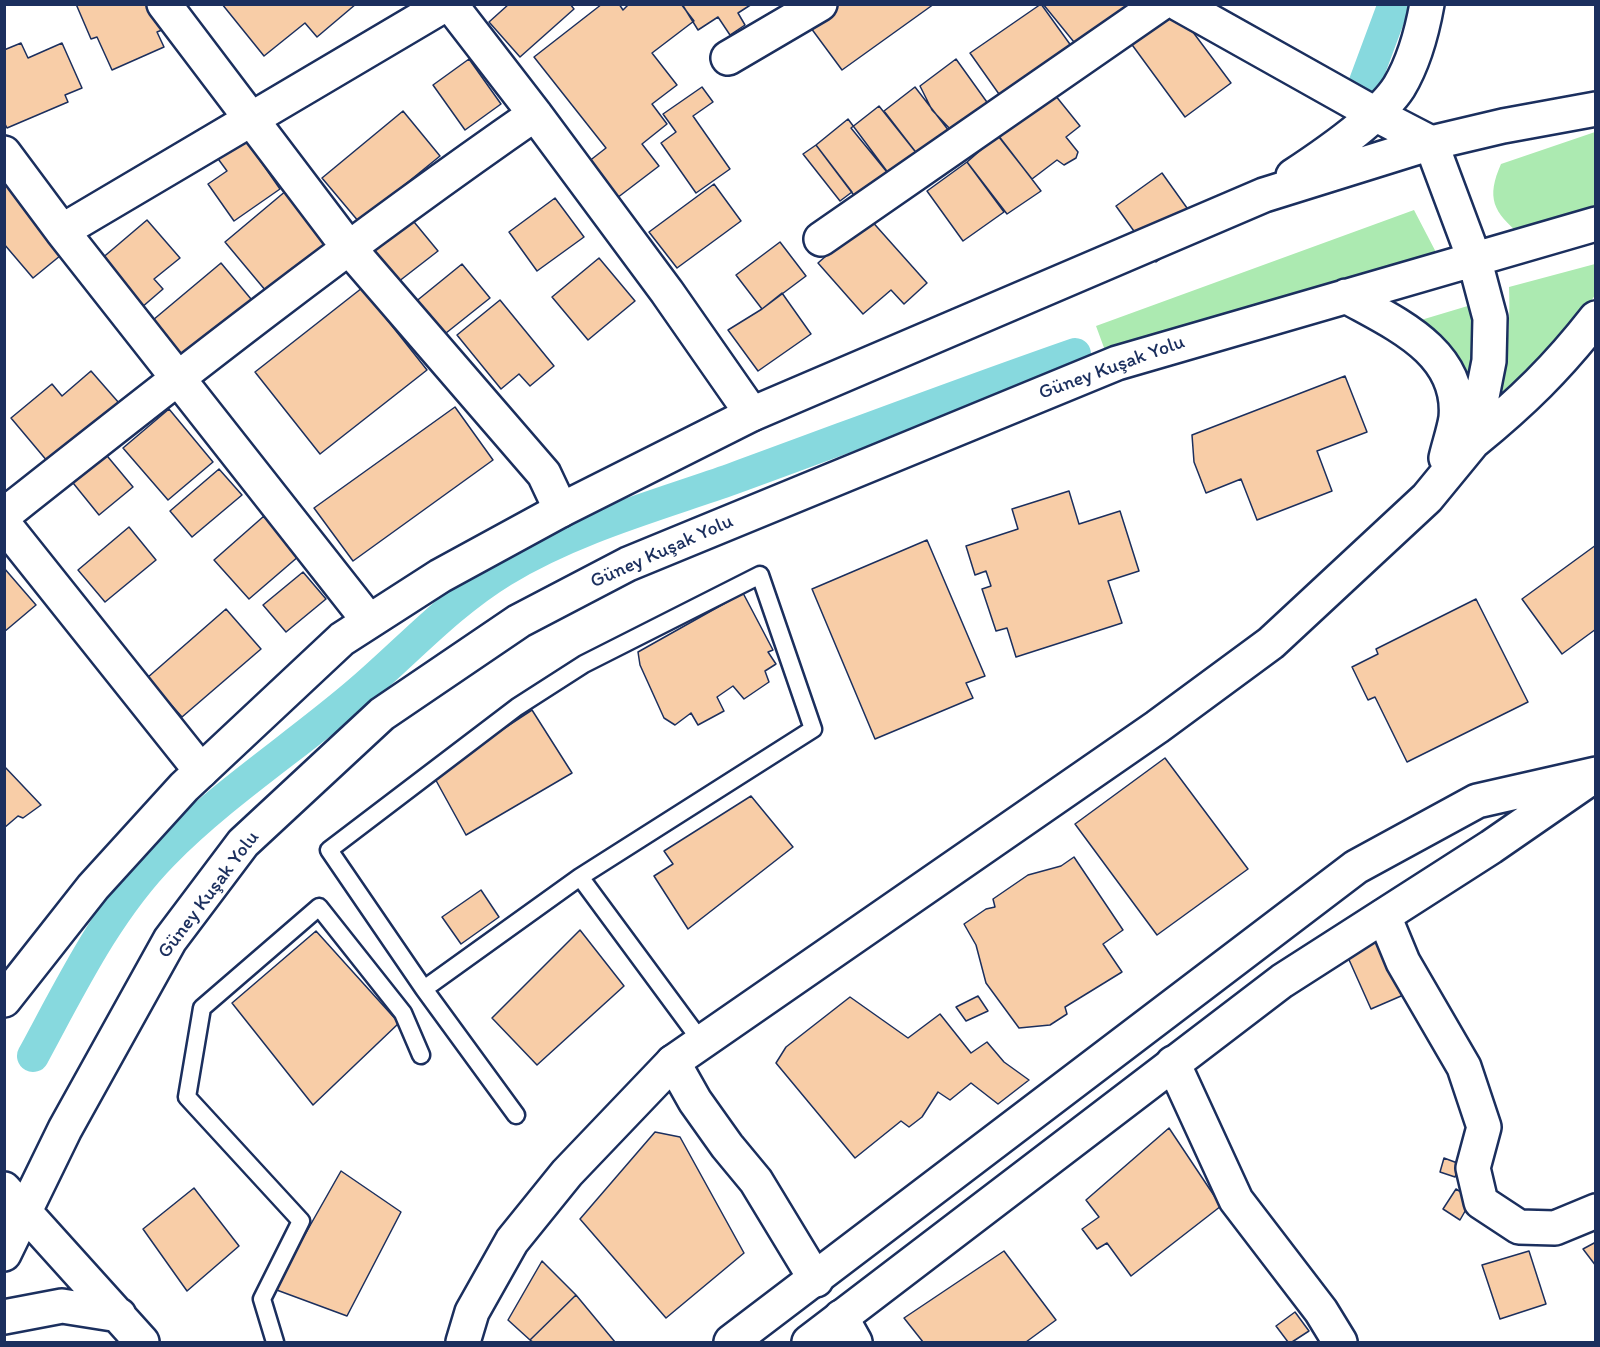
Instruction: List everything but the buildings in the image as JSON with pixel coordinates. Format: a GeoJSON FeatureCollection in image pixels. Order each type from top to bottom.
{"type":"FeatureCollection","features":[{"type":"Feature","properties":{"kind":"main road"},"geometry":{"type":"LineString","coordinates":[[164,4],[348,247],[544,474],[561,510]]}},
{"type":"Feature","properties":{"kind":"main road"},"geometry":{"type":"LineString","coordinates":[[62,231],[448,4],[535,114],[667,292],[752,414]]}},
{"type":"Feature","properties":{"kind":"main road"},"geometry":{"type":"LineString","coordinates":[[728,58],[819,4]]}},
{"type":"Feature","properties":{"kind":"main road"},"geometry":{"type":"LineString","coordinates":[[821,239],[1160,4]]}},
{"type":"Feature","properties":{"kind":"main road"},"geometry":{"type":"LineString","coordinates":[[1179,4],[1431,143],[1474,258],[1490,318],[1484,391],[1473,442]]}},
{"type":"Feature","properties":{"kind":"main road"},"geometry":{"type":"LineString","coordinates":[[1264,195],[1325,154],[1375,114],[1399,87],[1420,40],[1427,4]]}},
{"type":"Feature","properties":{"kind":"main road"},"geometry":{"type":"LineString","coordinates":[[9,991],[93,886],[201,771],[342,639],[440,576],[561,510],[752,414],[1049,285],[1264,195],[1431,143],[1592,107]]}},
{"type":"Feature","properties":{"kind":"main road"},"geometry":{"type":"LineString","coordinates":[[4,516],[177,378],[348,247],[535,114]]}},
{"type":"Feature","properties":{"kind":"main road"},"geometry":{"type":"LineString","coordinates":[[4,153],[62,231],[369,621]]}},
{"type":"Feature","properties":{"kind":"main road","name":"Güney Kuşak Yolu"},"geometry":{"type":"LineString","coordinates":[[4,1254],[15,1199],[65,1129],[170,940],[243,843],[382,714],[519,621],[628,564],[1117,363],[1596,224]]}},
{"type":"Feature","properties":{"kind":"main road"},"geometry":{"type":"LineString","coordinates":[[1346,296],[1418,337],[1446,369],[1455,396],[1455,418],[1446,458],[1427,498]]}},
{"type":"Feature","properties":{"kind":"main road"},"geometry":{"type":"LineString","coordinates":[[463,1342],[472,1312],[512,1241],[567,1173],[674,1062],[701,1041],[1157,727],[1272,643],[1427,498],[1473,442],[1524,400],[1596,318]]}},
{"type":"Feature","properties":{"kind":"main road"},"geometry":{"type":"LineString","coordinates":[[4,524],[201,771]]}},
{"type":"Feature","properties":{"kind":"main road"},"geometry":{"type":"LineString","coordinates":[[808,1342],[848,1330],[1173,1063],[1282,981],[1491,848],[1596,774]]}},
{"type":"Feature","properties":{"kind":"main road"},"geometry":{"type":"LineString","coordinates":[[731,1342],[816,1280],[1356,867],[1477,801],[1596,774]]}},
{"type":"Feature","properties":{"kind":"main road"},"geometry":{"type":"LineString","coordinates":[[1384,916],[1403,962],[1464,1067],[1484,1127],[1473,1168],[1481,1202],[1519,1227],[1556,1228],[1596,1211]]}},
{"type":"Feature","properties":{"kind":"main road"},"geometry":{"type":"LineString","coordinates":[[674,1062],[701,1110],[756,1181],[816,1280]]}},
{"type":"Feature","properties":{"kind":"main road"},"geometry":{"type":"LineString","coordinates":[[1173,1063],[1236,1200],[1321,1311],[1340,1342]]}},
{"type":"Feature","properties":{"kind":"main road"},"geometry":{"type":"LineString","coordinates":[[4,1182],[15,1199],[142,1342]]}},
{"type":"Feature","properties":{"kind":"main road"},"geometry":{"type":"LineString","coordinates":[[4,1317],[62,1306],[119,1315]]}},
{"type":"Feature","properties":{"kind":"lane"},"geometry":{"type":"LineString","coordinates":[[424,989],[580,877],[813,729],[760,574],[584,664],[517,707],[329,850],[424,989],[516,1115]]}},
{"type":"Feature","properties":{"kind":"lane"},"geometry":{"type":"LineString","coordinates":[[580,877],[701,1041]]}},
{"type":"Feature","properties":{"kind":"lane"},"geometry":{"type":"LineString","coordinates":[[275,1342],[262,1299],[301,1221],[187,1097],[202,1008],[319,907],[402,1013],[421,1055]]}},
{"type":"Feature","properties":{"kind":"green space"},"geometry":{"type":"Polygon","coordinates":[[[1595,132],[1595,220],[1521,235],[1504,219],[1495,204],[1494,186],[1501,164],[1595,132]]]}},
{"type":"Feature","properties":{"kind":"green space"},"geometry":{"type":"Polygon","coordinates":[[[1414,210],[1439,258],[1110,364],[1096,326],[1414,210]]]}},
{"type":"Feature","properties":{"kind":"green space"},"geometry":{"type":"Polygon","coordinates":[[[1595,264],[1595,295],[1586,309],[1485,428],[1502,376],[1505,359],[1509,324],[1509,287],[1595,264]]]}},
{"type":"Feature","properties":{"kind":"green space"},"geometry":{"type":"Polygon","coordinates":[[[1471,305],[1474,343],[1466,408],[1441,339],[1421,320],[1471,305]]]}},
{"type":"Feature","properties":{"kind":"waterway"},"geometry":{"type":"LineString","coordinates":[[1362,90],[1394,4]]}},
{"type":"Feature","properties":{"kind":"waterway"},"geometry":{"type":"LineString","coordinates":[[33,1056],[76,976],[107,925],[124,900],[163,854],[210,811],[335,712],[446,613],[483,584],[530,556],[586,530],[1075,354]]}}]}
